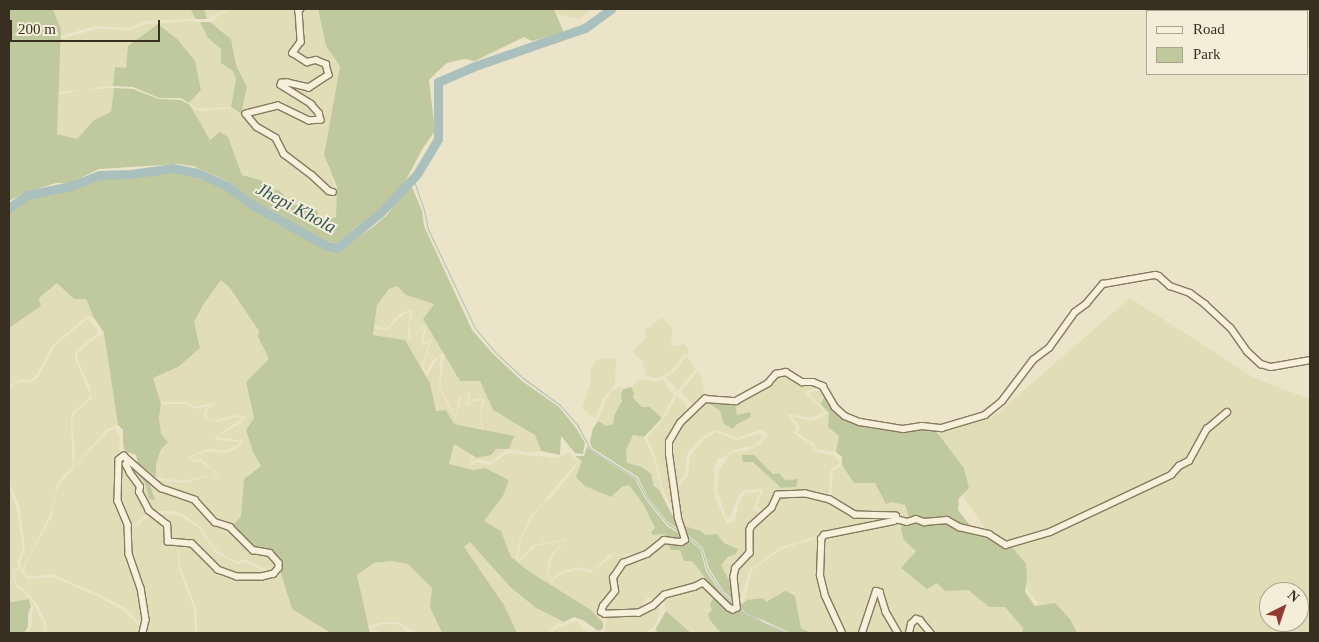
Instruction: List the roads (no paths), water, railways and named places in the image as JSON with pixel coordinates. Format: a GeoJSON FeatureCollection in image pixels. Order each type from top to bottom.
{"type":"FeatureCollection","features":[{"type":"Feature","properties":{"kind":"street"},"geometry":{"type":"LineString","coordinates":[[301,9],[299,11],[301,42],[293,53],[307,62],[316,60],[326,64],[329,75],[309,88],[288,83],[282,83],[281,85],[311,104],[319,113],[321,120],[309,121],[278,106],[246,114],[256,127],[276,138],[284,154],[312,175],[329,191],[333,192]]}},
{"type":"Feature","properties":{"kind":"street"},"geometry":{"type":"LineString","coordinates":[[896,519],[894,515],[882,517],[854,515],[830,500],[806,494],[780,494],[772,508],[756,520],[750,530],[750,553],[736,568],[734,577],[737,608],[734,610],[729,608],[703,583],[695,587],[665,594],[653,606],[639,613],[606,614],[601,612],[603,606],[615,591],[614,574],[624,563],[647,554],[664,540],[680,542],[685,540],[679,525],[668,454],[670,442],[680,423],[705,399],[736,401],[768,383],[781,372],[790,374],[802,382],[813,382],[824,386],[839,412],[852,419],[903,429],[922,426],[942,428],[985,415],[1002,401],[1032,360],[1049,348],[1075,312],[1086,304],[1104,284],[1154,275],[1159,276],[1170,286],[1190,293],[1205,304],[1231,328],[1248,352],[1261,364],[1271,367],[1310,360]]}},
{"type":"Feature","properties":{"kind":"street"},"geometry":{"type":"LineString","coordinates":[[842,633],[825,596],[820,576],[821,539],[824,536],[853,531],[896,519],[907,522],[916,519],[924,522],[947,520],[959,527],[989,534],[1006,545],[1050,532],[1171,475],[1179,466],[1189,461],[1207,430],[1226,412]]}},
{"type":"Feature","properties":{"kind":"street"},"geometry":{"type":"LineString","coordinates":[[124,456],[161,488],[187,496],[200,504],[215,522],[230,527],[253,550],[270,553],[279,563],[279,568],[274,574],[262,577],[238,577],[212,566],[192,544],[168,542],[167,525],[149,511],[139,492],[140,487],[126,465],[128,461],[124,456]]}},
{"type":"Feature","properties":{"kind":"street"},"geometry":{"type":"LineString","coordinates":[[124,456],[119,460],[118,466],[120,480],[118,501],[128,525],[129,554],[141,588],[146,620],[143,633]]}},
{"type":"Feature","properties":{"kind":"street"},"geometry":{"type":"LineString","coordinates":[[862,633],[876,591],[880,592],[886,612],[898,633]]}},
{"type":"Feature","properties":{"kind":"street"},"geometry":{"type":"LineString","coordinates":[[909,633],[911,624],[916,619],[920,620],[931,633]]}},
{"type":"Feature","properties":{"kind":"waterway","name":"Jhepi Khola"},"geometry":{"type":"LineString","coordinates":[[9,208],[27,195],[71,186],[99,175],[131,174],[172,168],[198,173],[227,186],[254,206],[327,246],[337,248],[380,213],[417,174],[438,139],[438,82],[475,66],[585,28],[611,9]]}},
{"type":"Feature","properties":{"kind":"waterway"},"geometry":{"type":"LineString","coordinates":[[413,178],[424,210],[428,229],[475,328],[495,352],[523,378],[560,405],[578,426],[590,449],[636,478],[647,499],[667,523],[680,532]]}},
{"type":"Feature","properties":{"kind":"waterway"},"geometry":{"type":"LineString","coordinates":[[686,535],[701,548],[707,569],[722,592],[734,603]]}},
{"type":"Feature","properties":{"kind":"waterway"},"geometry":{"type":"LineString","coordinates":[[739,607],[764,623],[789,633]]}}]}
